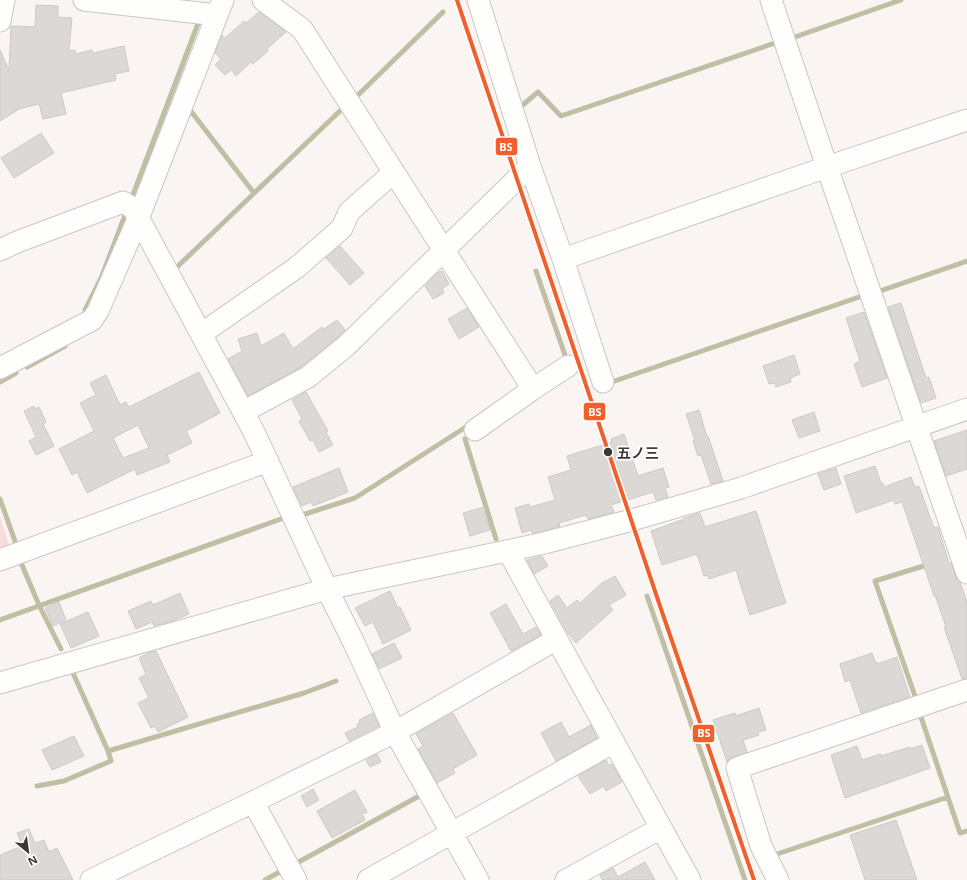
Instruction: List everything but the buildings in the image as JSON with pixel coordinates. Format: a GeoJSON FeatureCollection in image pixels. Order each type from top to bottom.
{"type":"FeatureCollection","features":[{"type":"Feature","properties":{"kind":"street"},"geometry":{"type":"LineString","coordinates":[[0,21],[4,0]]}},
{"type":"Feature","properties":{"kind":"street"},"geometry":{"type":"LineString","coordinates":[[0,368],[92,320],[98,311],[132,210],[220,8],[84,0]]}},
{"type":"Feature","properties":{"kind":"street"},"geometry":{"type":"LineString","coordinates":[[263,0],[302,29],[532,389]]}},
{"type":"Feature","properties":{"kind":"street"},"geometry":{"type":"LineString","coordinates":[[771,0],[917,426],[962,544],[967,572]]}},
{"type":"Feature","properties":{"kind":"street"},"geometry":{"type":"LineString","coordinates":[[480,1],[530,166],[603,382]]}},
{"type":"Feature","properties":{"kind":"street"},"geometry":{"type":"LineString","coordinates":[[562,259],[967,120]]}},
{"type":"Feature","properties":{"kind":"street"},"geometry":{"type":"LineString","coordinates":[[243,412],[308,377],[346,346],[530,166]]}},
{"type":"Feature","properties":{"kind":"street"},"geometry":{"type":"LineString","coordinates":[[201,334],[296,268],[342,228],[349,212],[394,172]]}},
{"type":"Feature","properties":{"kind":"street"},"geometry":{"type":"LineString","coordinates":[[0,250],[16,242],[132,210]]}},
{"type":"Feature","properties":{"kind":"street"},"geometry":{"type":"LineString","coordinates":[[132,210],[253,430],[395,732],[478,880]]}},
{"type":"Feature","properties":{"kind":"street"},"geometry":{"type":"LineString","coordinates":[[475,430],[532,389],[568,366]]}},
{"type":"Feature","properties":{"kind":"street"},"geometry":{"type":"LineString","coordinates":[[0,683],[327,589],[544,543],[632,520],[733,490],[967,409]]}},
{"type":"Feature","properties":{"kind":"street"},"geometry":{"type":"LineString","coordinates":[[0,560],[268,461]]}},
{"type":"Feature","properties":{"kind":"street"},"geometry":{"type":"LineString","coordinates":[[508,551],[690,880]]}},
{"type":"Feature","properties":{"kind":"street"},"geometry":{"type":"LineString","coordinates":[[91,880],[117,874],[253,802],[395,732],[557,639]]}},
{"type":"Feature","properties":{"kind":"street"},"geometry":{"type":"LineString","coordinates":[[778,880],[761,846],[737,768],[967,690]]}},
{"type":"Feature","properties":{"kind":"street"},"geometry":{"type":"LineString","coordinates":[[368,880],[614,742]]}},
{"type":"Feature","properties":{"kind":"street"},"geometry":{"type":"LineString","coordinates":[[253,802],[296,880]]}},
{"type":"Feature","properties":{"kind":"street"},"geometry":{"type":"LineString","coordinates":[[566,880],[661,828]]}},
{"type":"Feature","properties":{"kind":"shaded area"},"geometry":{"type":"Polygon","coordinates":[[[0,517],[11,551],[0,555],[0,517]]]}},
{"type":"Feature","properties":{"kind":"waterway"},"geometry":{"type":"LineString","coordinates":[[795,37],[901,0]]}},
{"type":"Feature","properties":{"kind":"waterway"},"geometry":{"type":"LineString","coordinates":[[354,99],[443,12]]}},
{"type":"Feature","properties":{"kind":"waterway"},"geometry":{"type":"LineString","coordinates":[[131,200],[199,21]]}},
{"type":"Feature","properties":{"kind":"waterway"},"geometry":{"type":"LineString","coordinates":[[518,109],[538,92],[561,116],[778,42]]}},
{"type":"Feature","properties":{"kind":"waterway"},"geometry":{"type":"LineString","coordinates":[[176,268],[343,108]]}},
{"type":"Feature","properties":{"kind":"waterway"},"geometry":{"type":"LineString","coordinates":[[190,110],[254,193]]}},
{"type":"Feature","properties":{"kind":"waterway"},"geometry":{"type":"LineString","coordinates":[[85,310],[102,276],[127,210]]}},
{"type":"Feature","properties":{"kind":"waterway"},"geometry":{"type":"LineString","coordinates":[[880,291],[967,261]]}},
{"type":"Feature","properties":{"kind":"waterway"},"geometry":{"type":"LineString","coordinates":[[536,271],[567,361]]}},
{"type":"Feature","properties":{"kind":"waterway"},"geometry":{"type":"LineString","coordinates":[[609,383],[865,295]]}},
{"type":"Feature","properties":{"kind":"waterway"},"geometry":{"type":"LineString","coordinates":[[27,367],[65,346]]}},
{"type":"Feature","properties":{"kind":"waterway"},"geometry":{"type":"LineString","coordinates":[[0,382],[16,373]]}},
{"type":"Feature","properties":{"kind":"waterway"},"geometry":{"type":"LineString","coordinates":[[299,516],[355,498],[469,425]]}},
{"type":"Feature","properties":{"kind":"waterway"},"geometry":{"type":"LineString","coordinates":[[465,439],[496,539]]}},
{"type":"Feature","properties":{"kind":"waterway"},"geometry":{"type":"LineString","coordinates":[[0,499],[16,544]]}},
{"type":"Feature","properties":{"kind":"waterway"},"geometry":{"type":"LineString","coordinates":[[0,620],[281,519]]}},
{"type":"Feature","properties":{"kind":"waterway"},"geometry":{"type":"LineString","coordinates":[[19,558],[39,605],[61,649]]}},
{"type":"Feature","properties":{"kind":"waterway"},"geometry":{"type":"LineString","coordinates":[[916,699],[875,581],[930,564]]}},
{"type":"Feature","properties":{"kind":"waterway"},"geometry":{"type":"LineString","coordinates":[[647,596],[745,880]]}},
{"type":"Feature","properties":{"kind":"waterway"},"geometry":{"type":"LineString","coordinates":[[37,786],[64,781],[111,761],[108,751],[73,673]]}},
{"type":"Feature","properties":{"kind":"waterway"},"geometry":{"type":"LineString","coordinates":[[108,751],[304,693],[336,681]]}},
{"type":"Feature","properties":{"kind":"waterway"},"geometry":{"type":"LineString","coordinates":[[919,711],[960,833],[967,831]]}},
{"type":"Feature","properties":{"kind":"waterway"},"geometry":{"type":"LineString","coordinates":[[295,864],[421,795]]}},
{"type":"Feature","properties":{"kind":"waterway"},"geometry":{"type":"LineString","coordinates":[[777,854],[948,797]]}},
{"type":"Feature","properties":{"kind":"waterway"},"geometry":{"type":"LineString","coordinates":[[265,880],[285,869]]}},
{"type":"Feature","properties":{"kind":"transit line","name":"BS"},"geometry":{"type":"LineString","coordinates":[[457,0],[660,606],[754,880]]}},
{"type":"Feature","properties":{"kind":"place","name":"五ノ三"},"geometry":{"type":"Point","coordinates":[608,452]}}]}
